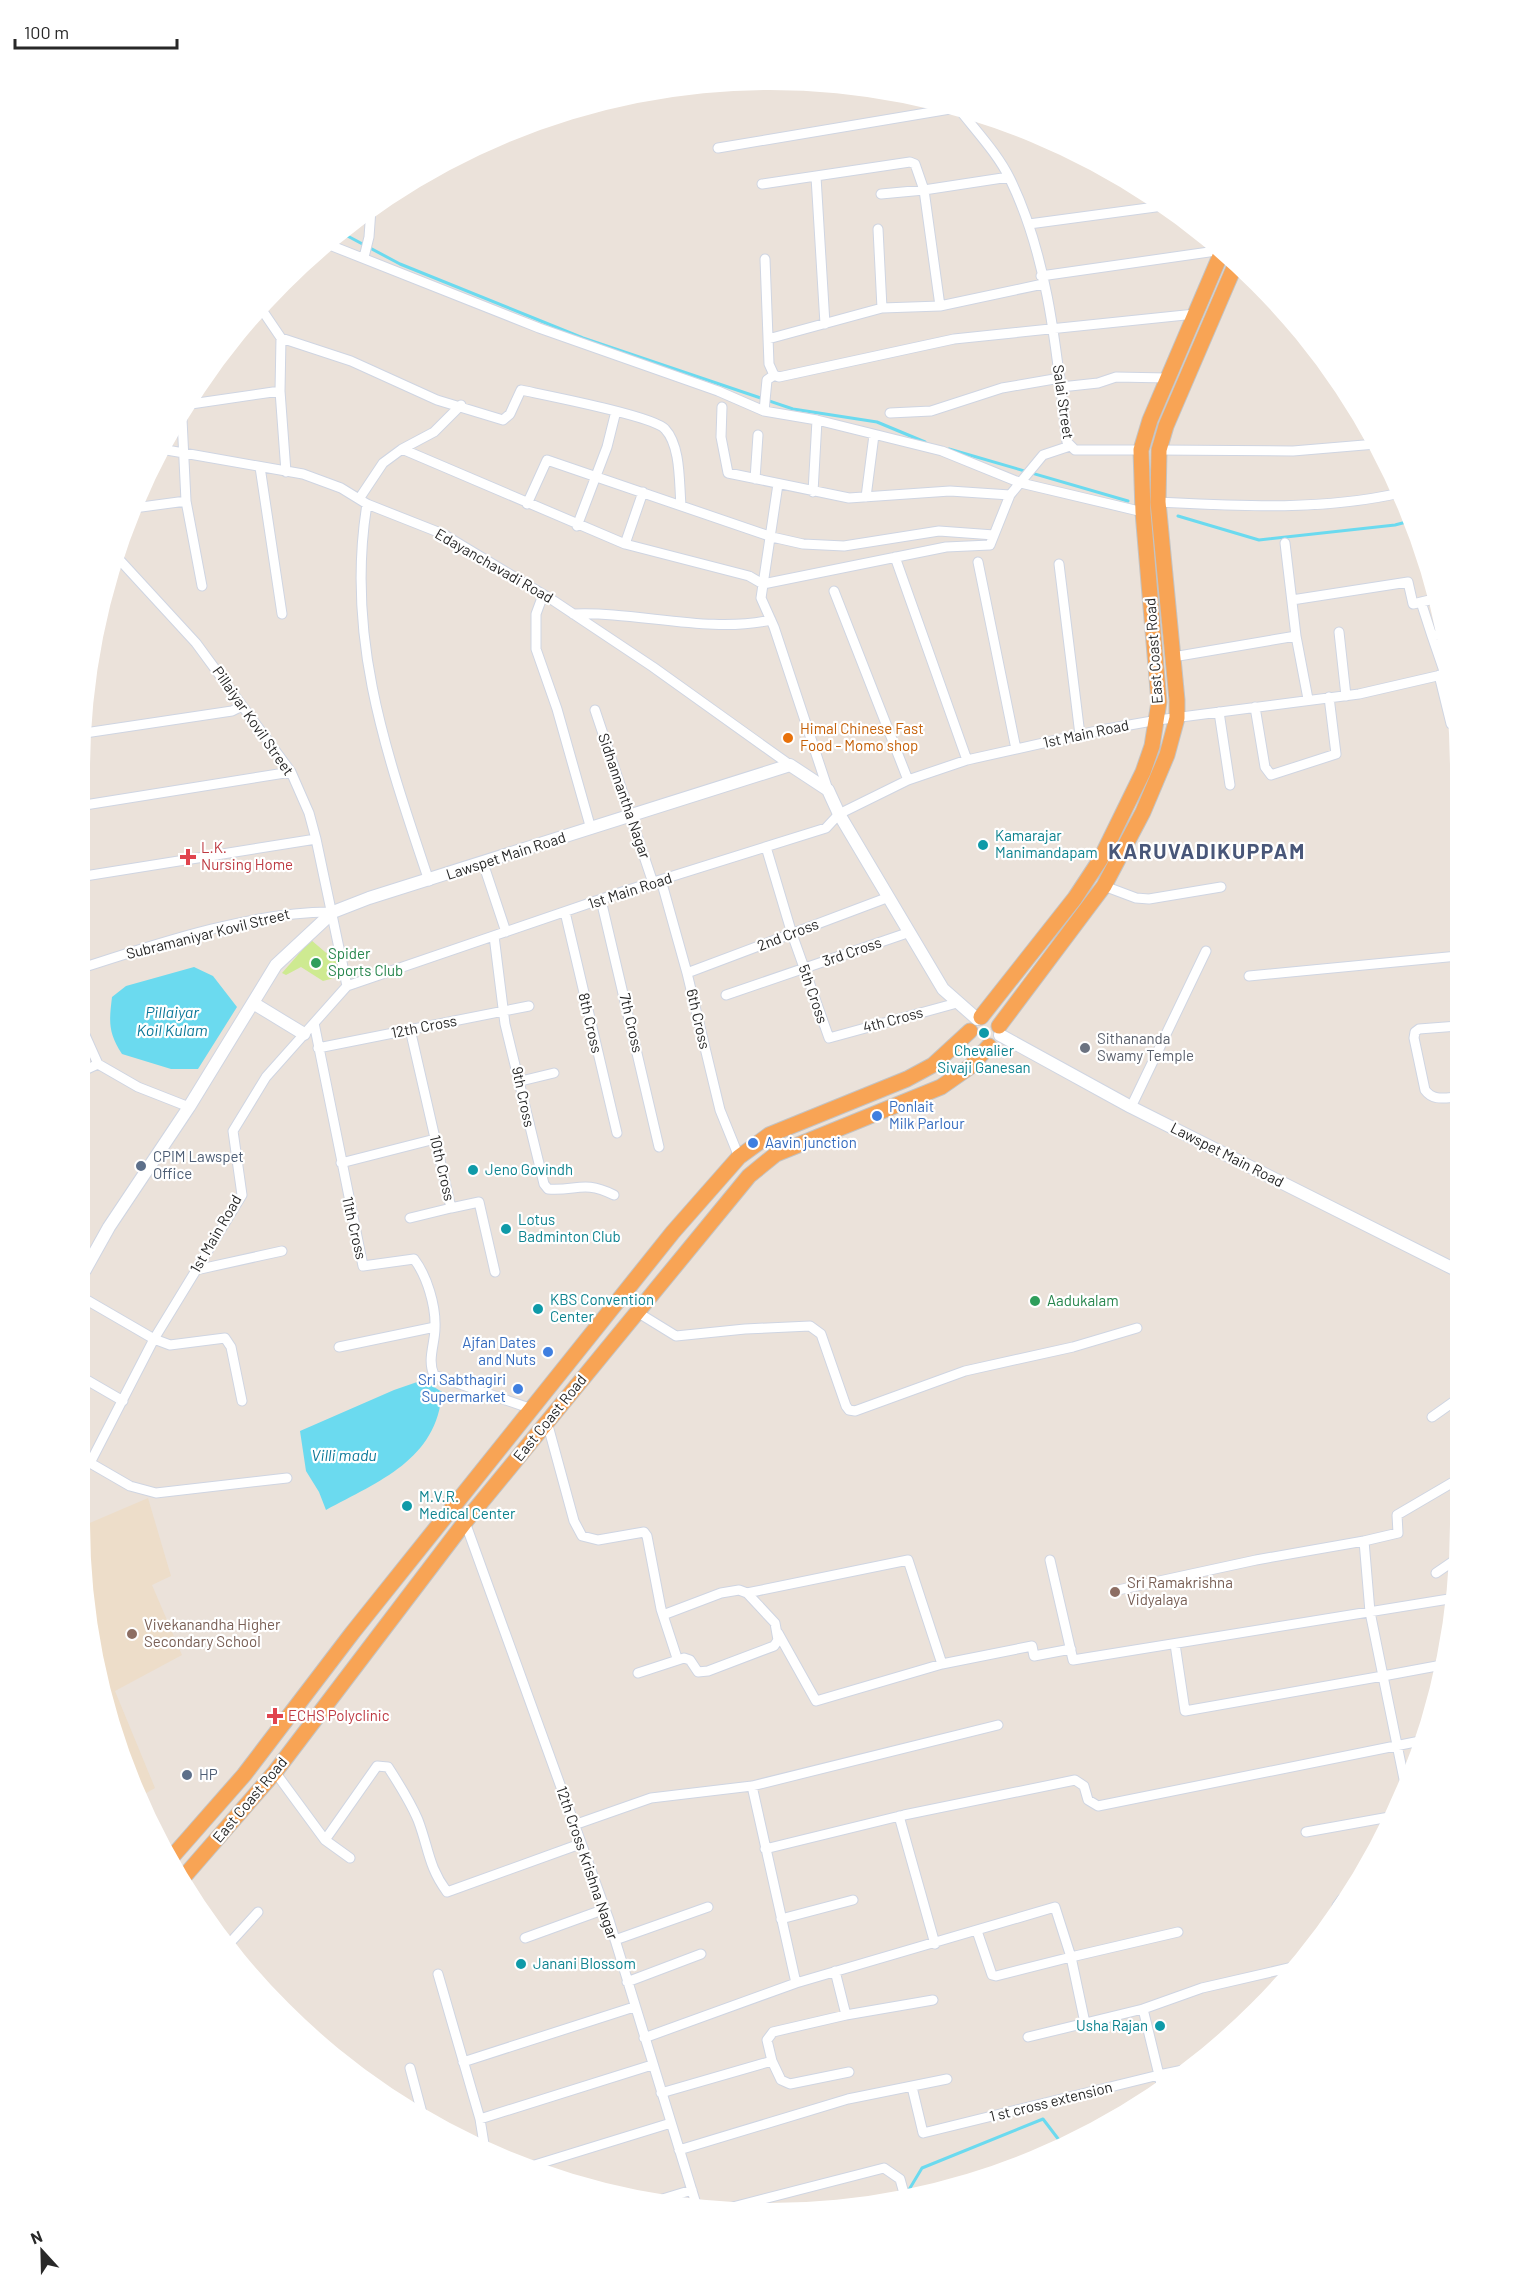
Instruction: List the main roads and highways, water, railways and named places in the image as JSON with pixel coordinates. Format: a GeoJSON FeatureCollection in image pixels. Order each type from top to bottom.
{"type":"FeatureCollection","features":[{"type":"Feature","properties":{"kind":"highway","name":"East Coast Road"},"geometry":{"type":"LineString","coordinates":[[176,1853],[244,1775],[353,1632],[673,1232],[739,1157],[769,1135],[907,1079],[933,1065],[976,1022],[1075,898],[1100,860],[1143,772],[1158,720],[1143,512],[1141,450],[1149,420],[1219,260]]}},
{"type":"Feature","properties":{"kind":"highway","name":"East Coast Road"},"geometry":{"type":"LineString","coordinates":[[187,1873],[275,1772],[465,1522],[761,1164],[776,1154],[941,1087],[965,1071],[996,1036],[1104,886],[1158,778],[1177,718],[1158,502],[1159,450],[1166,426],[1232,272]]}},
{"type":"Feature","properties":{"kind":"highway"},"geometry":{"type":"LineString","coordinates":[[992,1018],[996,1036],[976,1043],[976,1022],[992,1018]]}},
{"type":"Feature","properties":{"kind":"water","name":"Pillaiyar Koil Kulam"},"geometry":{"type":"Polygon","coordinates":[[[194,967],[213,976],[237,1007],[198,1069],[171,1069],[122,1054],[111,1027],[112,997],[126,986],[194,967]]]}},
{"type":"Feature","properties":{"kind":"water","name":"Villi madu"},"geometry":{"type":"Polygon","coordinates":[[[423,1380],[442,1392],[438,1415],[429,1435],[417,1452],[385,1478],[326,1510],[319,1492],[306,1471],[300,1431],[394,1390],[423,1380]]]}},
{"type":"Feature","properties":{"kind":"waterway"},"geometry":{"type":"LineString","coordinates":[[349,237],[400,264],[583,338],[793,409],[877,422],[925,442]]}},
{"type":"Feature","properties":{"kind":"waterway"},"geometry":{"type":"LineString","coordinates":[[949,449],[1128,501]]}},
{"type":"Feature","properties":{"kind":"waterway"},"geometry":{"type":"LineString","coordinates":[[1178,516],[1259,540],[1403,523]]}},
{"type":"Feature","properties":{"kind":"waterway"},"geometry":{"type":"LineString","coordinates":[[910,2188],[922,2168],[1043,2119],[1058,2139]]}},
{"type":"Feature","properties":{"kind":"place","name":"Himal Chinese Fast Food - Momo shop"},"geometry":{"type":"Point","coordinates":[788,738]}},
{"type":"Feature","properties":{"kind":"place","name":"Kamarajar Manimandapam"},"geometry":{"type":"Point","coordinates":[983,845]}},
{"type":"Feature","properties":{"kind":"place","name":"L.K. Nursing Home"},"geometry":{"type":"Point","coordinates":[188,857]}},
{"type":"Feature","properties":{"kind":"place","name":"Spider Sports Club"},"geometry":{"type":"Point","coordinates":[316,963]}},
{"type":"Feature","properties":{"kind":"place","name":"Chevalier Sivaji Ganesan"},"geometry":{"type":"Point","coordinates":[984,1033]}},
{"type":"Feature","properties":{"kind":"place","name":"Sithananda Swamy Temple"},"geometry":{"type":"Point","coordinates":[1085,1048]}},
{"type":"Feature","properties":{"kind":"place","name":"Ponlait Milk Parlour"},"geometry":{"type":"Point","coordinates":[877,1116]}},
{"type":"Feature","properties":{"kind":"place","name":"Aavin junction"},"geometry":{"type":"Point","coordinates":[753,1143]}},
{"type":"Feature","properties":{"kind":"place","name":"CPIM Lawspet Office"},"geometry":{"type":"Point","coordinates":[141,1166]}},
{"type":"Feature","properties":{"kind":"place","name":"Jeno Govindh"},"geometry":{"type":"Point","coordinates":[473,1170]}},
{"type":"Feature","properties":{"kind":"place","name":"Lotus Badminton Club"},"geometry":{"type":"Point","coordinates":[506,1229]}},
{"type":"Feature","properties":{"kind":"place","name":"Aadukalam"},"geometry":{"type":"Point","coordinates":[1035,1301]}},
{"type":"Feature","properties":{"kind":"place","name":"KBS Convention Center"},"geometry":{"type":"Point","coordinates":[538,1309]}},
{"type":"Feature","properties":{"kind":"place","name":"Ajfan Dates and Nuts"},"geometry":{"type":"Point","coordinates":[548,1352]}},
{"type":"Feature","properties":{"kind":"place","name":"Sri Sabthagiri Supermarket"},"geometry":{"type":"Point","coordinates":[518,1389]}},
{"type":"Feature","properties":{"kind":"place","name":"M.V.R. Medical Center"},"geometry":{"type":"Point","coordinates":[407,1506]}},
{"type":"Feature","properties":{"kind":"place","name":"Sri Ramakrishna Vidyalaya"},"geometry":{"type":"Point","coordinates":[1115,1592]}},
{"type":"Feature","properties":{"kind":"place","name":"Vivekanandha Higher Secondary School"},"geometry":{"type":"Point","coordinates":[132,1634]}},
{"type":"Feature","properties":{"kind":"place","name":"ECHS Polyclinic"},"geometry":{"type":"Point","coordinates":[275,1716]}},
{"type":"Feature","properties":{"kind":"place","name":"HP"},"geometry":{"type":"Point","coordinates":[187,1775]}},
{"type":"Feature","properties":{"kind":"place","name":"Janani Blossom"},"geometry":{"type":"Point","coordinates":[521,1964]}},
{"type":"Feature","properties":{"kind":"place","name":"Usha Rajan"},"geometry":{"type":"Point","coordinates":[1160,2026]}},
{"type":"Feature","properties":{"kind":"district","name":"KARUVADIKUPPAM"},"geometry":{"type":"Point","coordinates":[1207,852]}}]}
